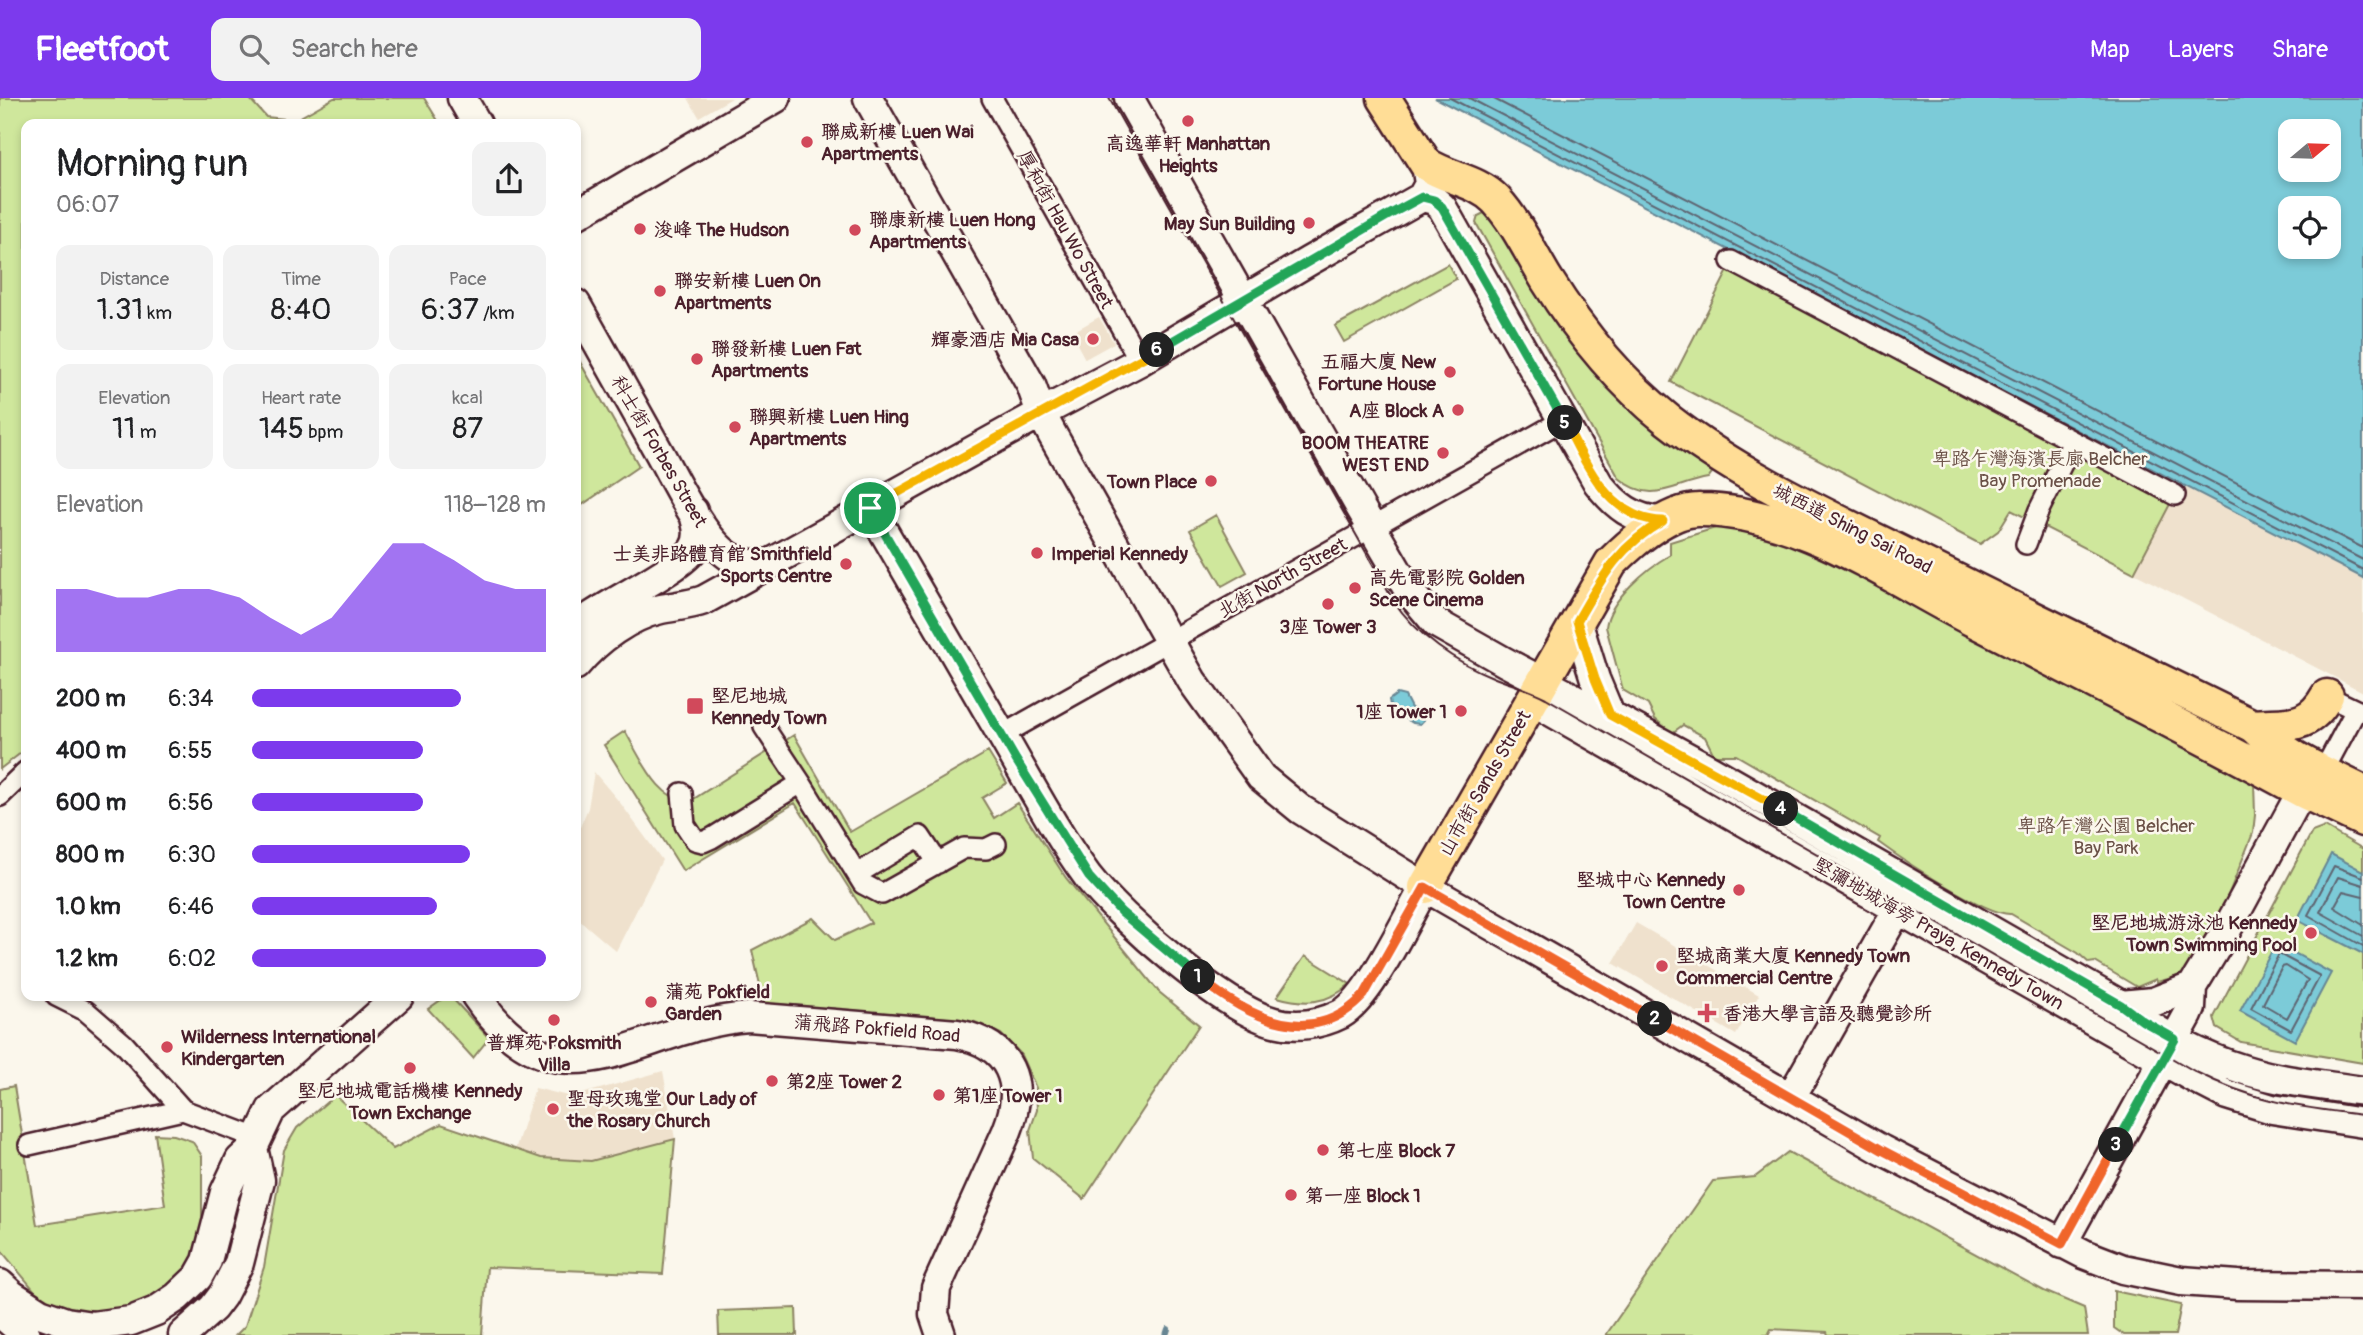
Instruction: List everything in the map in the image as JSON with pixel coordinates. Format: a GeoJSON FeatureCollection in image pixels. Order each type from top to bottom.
{"type":"FeatureCollection","features":[{"type":"Feature","properties":{"kind":"main road"},"geometry":{"type":"LineString","coordinates":[[462,98],[474,119]]}},
{"type":"Feature","properties":{"kind":"main road"},"geometry":{"type":"LineString","coordinates":[[581,212],[776,98]]}},
{"type":"Feature","properties":{"kind":"main road"},"geometry":{"type":"LineString","coordinates":[[868,98],[1031,385],[1041,413],[1192,681],[1261,777],[1300,809],[1425,887],[1882,1150],[2062,1244],[2123,1269],[2181,1281],[2238,1285],[2363,1286]]}},
{"type":"Feature","properties":{"kind":"main road"},"geometry":{"type":"LineString","coordinates":[[1129,98],[1409,591],[1437,623],[1536,691]]}},
{"type":"Feature","properties":{"kind":"main road"},"geometry":{"type":"LineString","coordinates":[[581,660],[595,645],[637,618],[661,609],[704,600],[1140,361],[1422,197],[1429,184],[1426,164],[1384,98]]}},
{"type":"Feature","properties":{"kind":"main road","name":"城西道 Shing Sai Road"},"geometry":{"type":"LineString","coordinates":[[1426,164],[1437,171],[1474,184],[1495,200],[1508,215],[1563,306],[1604,359],[1644,400],[1694,440],[1786,496],[2253,726],[2313,782],[2363,820]]}},
{"type":"Feature","properties":{"kind":"main road"},"geometry":{"type":"LineString","coordinates":[[1422,197],[1434,200],[1442,207],[1598,483],[1620,508],[1651,521],[1663,521]]}},
{"type":"Feature","properties":{"kind":"main road","name":"科士街 Forbes Street"},"geometry":{"type":"LineString","coordinates":[[581,313],[692,509],[719,548],[731,557],[749,564],[770,562]]}},
{"type":"Feature","properties":{"kind":"main road"},"geometry":{"type":"LineString","coordinates":[[870,508],[1002,734]]}},
{"type":"Feature","properties":{"kind":"main road"},"geometry":{"type":"LineString","coordinates":[[581,622],[681,561],[693,550],[698,536],[692,509]]}},
{"type":"Feature","properties":{"kind":"main road","name":"城西道 Shing Sai Road"},"geometry":{"type":"LineString","coordinates":[[1577,621],[1611,563],[1635,540],[1663,521],[1697,509],[1754,515],[1817,536],[1936,601],[2313,782],[2363,792]]}},
{"type":"Feature","properties":{"kind":"main road"},"geometry":{"type":"LineString","coordinates":[[1577,621],[1595,679],[1610,715]]}},
{"type":"Feature","properties":{"kind":"main road","name":"山市街 Sands Street"},"geometry":{"type":"LineString","coordinates":[[1002,734],[1089,877],[1121,912],[1207,984],[1250,1012],[1286,1024],[1316,1023],[1355,1004],[1364,995],[1577,621]]}},
{"type":"Feature","properties":{"kind":"main road","name":"堅彌地城海旁 Praya, Kennedy Town"},"geometry":{"type":"LineString","coordinates":[[1536,691],[1610,715],[1913,884],[2121,1005],[2143,1021],[2169,1050],[2213,1059],[2248,1071],[2363,1091]]}},
{"type":"Feature","properties":{"kind":"main road","name":"堅彌地城海旁 Praya, Kennedy Town"},"geometry":{"type":"LineString","coordinates":[[1536,691],[1898,909],[2169,1050],[2227,1094],[2256,1105],[2363,1122]]}},
{"type":"Feature","properties":{"kind":"main road"},"geometry":{"type":"LineString","coordinates":[[2253,726],[2302,721],[2318,712],[2327,696]]}},
{"type":"Feature","properties":{"kind":"main road"},"geometry":{"type":"LineString","coordinates":[[2062,1244],[2192,1009],[2192,987],[2313,782]]}},
{"type":"Feature","properties":{"kind":"main road"},"geometry":{"type":"LineString","coordinates":[[1791,1097],[1913,884]]}},
{"type":"Feature","properties":{"kind":"main road"},"geometry":{"type":"LineString","coordinates":[[2121,1005],[2153,1002],[2192,987]]}},
{"type":"Feature","properties":{"kind":"main road"},"geometry":{"type":"LineString","coordinates":[[0,1284],[18,1300],[40,1313],[79,1325],[92,1326],[119,1324],[156,1311],[187,1289],[207,1261],[225,1192],[240,1160],[255,1143],[271,1111],[393,1001]]}},
{"type":"Feature","properties":{"kind":"main road","name":"蒲飛路 Pokfield Road"},"geometry":{"type":"LineString","coordinates":[[480,1001],[516,1041],[545,1056],[565,1059],[595,1058],[678,1031],[728,1019],[749,1017],[957,1034],[990,1046],[1004,1059],[1013,1079],[1015,1108],[936,1288],[934,1314],[941,1335]]}},
{"type":"Feature","properties":{"kind":"main road"},"geometry":{"type":"LineString","coordinates":[[183,1335],[213,1308],[239,1263],[260,1180],[255,1143]]}},
{"type":"Feature","properties":{"kind":"main road"},"geometry":{"type":"LineString","coordinates":[[0,1313],[26,1335]]}},
{"type":"Feature","properties":{"kind":"street","name":"厚和街 Hau Wo Street"},"geometry":{"type":"LineString","coordinates":[[992,98],[1140,361]]}},
{"type":"Feature","properties":{"kind":"street"},"geometry":{"type":"LineString","coordinates":[[1731,261],[2175,495]]}},
{"type":"Feature","properties":{"kind":"street","name":"北街 North Street"},"geometry":{"type":"LineString","coordinates":[[1002,734],[1563,420]]}},
{"type":"Feature","properties":{"kind":"street"},"geometry":{"type":"LineString","coordinates":[[2026,544],[2039,510],[2073,442]]}},
{"type":"Feature","properties":{"kind":"street"},"geometry":{"type":"LineString","coordinates":[[2313,782],[2356,710],[2327,696]]}},
{"type":"Feature","properties":{"kind":"street"},"geometry":{"type":"LineString","coordinates":[[764,727],[863,884],[882,894],[964,848],[986,849],[996,844]]}},
{"type":"Feature","properties":{"kind":"street"},"geometry":{"type":"LineString","coordinates":[[0,796],[21,776]]}},
{"type":"Feature","properties":{"kind":"street"},"geometry":{"type":"LineString","coordinates":[[682,793],[685,825],[695,840],[703,842],[801,783]]}},
{"type":"Feature","properties":{"kind":"street"},"geometry":{"type":"LineString","coordinates":[[857,874],[920,836],[938,863]]}},
{"type":"Feature","properties":{"kind":"street"},"geometry":{"type":"LineString","coordinates":[[65,1001],[86,1011],[124,1044],[183,1110],[255,1143]]}},
{"type":"Feature","properties":{"kind":"street"},"geometry":{"type":"LineString","coordinates":[[29,1146],[183,1110]]}},
{"type":"Feature","properties":{"kind":"shaded area"},"geometry":{"type":"Polygon","coordinates":[[[688,98],[732,98],[699,117],[688,98]]]}},
{"type":"Feature","properties":{"kind":"shaded area"},"geometry":{"type":"Polygon","coordinates":[[[2363,176],[2363,692],[2134,573],[2180,485],[2321,259],[2341,259],[2341,197],[2363,176]]]}},
{"type":"Feature","properties":{"kind":"shaded area","name":"輝豪酒店 Mia Casa"},"geometry":{"type":"Polygon","coordinates":[[[1099,317],[1114,343],[1085,359],[1071,333],[1099,317]]]}},
{"type":"Feature","properties":{"kind":"shaded area"},"geometry":{"type":"Polygon","coordinates":[[[594,772],[662,860],[616,951],[581,921],[581,825],[588,808],[594,772]]]}},
{"type":"Feature","properties":{"kind":"shaded area"},"geometry":{"type":"Polygon","coordinates":[[[1636,923],[1759,995],[1736,1035],[1613,963],[1636,923]]]}},
{"type":"Feature","properties":{"kind":"shaded area"},"geometry":{"type":"Polygon","coordinates":[[[663,1071],[675,1139],[591,1161],[541,1158],[515,1150],[535,1088],[568,1096],[663,1071]]]}},
{"type":"Feature","properties":{"kind":"green space"},"geometry":{"type":"Polygon","coordinates":[[[0,98],[249,98],[266,117],[285,119],[21,119],[21,753],[0,769],[0,98]]]}},
{"type":"Feature","properties":{"kind":"green space"},"geometry":{"type":"Polygon","coordinates":[[[334,98],[424,98],[437,119],[297,119],[334,98]]]}},
{"type":"Feature","properties":{"kind":"green space"},"geometry":{"type":"Polygon","coordinates":[[[1486,212],[1717,466],[1708,478],[1652,492],[1642,491],[1619,478],[1476,223],[1478,216],[1486,212]]]}},
{"type":"Feature","properties":{"kind":"green space","name":"卑路乍灣海濱長廊 Belcher Bay Promenade"},"geometry":{"type":"Polygon","coordinates":[[[1737,253],[2180,485],[2134,573],[2011,510],[1998,531],[1980,544],[1671,382],[1737,253]]]}},
{"type":"Feature","properties":{"kind":"green space"},"geometry":{"type":"Polygon","coordinates":[[[1448,264],[1456,279],[1344,342],[1335,326],[1448,264]]]}},
{"type":"Feature","properties":{"kind":"green space"},"geometry":{"type":"Polygon","coordinates":[[[581,364],[639,466],[581,506],[581,364]]]}},
{"type":"Feature","properties":{"kind":"green space"},"geometry":{"type":"Polygon","coordinates":[[[1216,515],[1247,572],[1222,586],[1190,530],[1216,515]]]}},
{"type":"Feature","properties":{"kind":"green space","name":"卑路乍灣公園 Belcher Bay Park"},"geometry":{"type":"Polygon","coordinates":[[[1725,525],[1765,533],[1822,557],[2254,781],[2253,833],[2198,971],[2157,982],[2156,979],[2137,987],[2095,962],[2089,963],[2078,953],[2011,914],[1999,912],[1964,897],[1905,861],[1878,842],[1880,838],[1736,755],[1714,755],[1705,737],[1683,725],[1672,733],[1655,719],[1648,705],[1623,690],[1606,627],[1614,606],[1640,576],[1670,555],[1670,542],[1725,525]]]}},
{"type":"Feature","properties":{"kind":"green space"},"geometry":{"type":"Polygon","coordinates":[[[625,731],[662,789],[683,800],[695,798],[794,735],[850,832],[988,752],[1007,783],[982,798],[994,818],[1017,803],[1066,878],[1159,992],[1199,1025],[1084,1199],[1033,1158],[1030,1130],[1037,1110],[1036,1088],[1020,1053],[1001,1034],[975,1022],[959,1019],[764,1003],[752,950],[813,918],[835,940],[871,923],[795,803],[683,871],[604,745],[625,731]]]}},
{"type":"Feature","properties":{"kind":"green space","name":"堅尼地城游泳池 Kennedy Town Swimming Pool"},"geometry":{"type":"Polygon","coordinates":[[[2325,827],[2363,849],[2363,1063],[2241,1042],[2217,1028],[2214,1017],[2312,832],[2325,827]]]}},
{"type":"Feature","properties":{"kind":"green space"},"geometry":{"type":"Polygon","coordinates":[[[1305,956],[1350,984],[1333,996],[1316,1001],[1277,997],[1305,956]]]}},
{"type":"Feature","properties":{"kind":"green space"},"geometry":{"type":"Polygon","coordinates":[[[439,1001],[455,1001],[489,1038],[473,1058],[428,1009],[439,1001]]]}},
{"type":"Feature","properties":{"kind":"green space"},"geometry":{"type":"Polygon","coordinates":[[[14,1086],[37,1225],[165,1205],[155,1134],[174,1135],[192,1141],[202,1156],[202,1222],[198,1252],[183,1274],[162,1291],[136,1304],[105,1312],[67,1309],[39,1296],[4,1254],[0,1248],[0,1089],[14,1086]]]}},
{"type":"Feature","properties":{"kind":"green space"},"geometry":{"type":"Polygon","coordinates":[[[335,1095],[393,1149],[441,1124],[541,1158],[591,1161],[675,1139],[663,1274],[487,1267],[482,1335],[236,1335],[245,1326],[264,1267],[284,1150],[297,1128],[335,1095]]]}},
{"type":"Feature","properties":{"kind":"green space"},"geometry":{"type":"Polygon","coordinates":[[[1788,1152],[2044,1291],[2084,1308],[2088,1335],[1828,1335],[1827,1332],[1771,1329],[1768,1335],[1606,1335],[1713,1181],[1755,1177],[1788,1152]]]}},
{"type":"Feature","properties":{"kind":"green space"},"geometry":{"type":"Polygon","coordinates":[[[2114,1291],[2181,1305],[2175,1335],[2124,1335],[2114,1328],[2114,1291]]]}},
{"type":"Feature","properties":{"kind":"green space"},"geometry":{"type":"Polygon","coordinates":[[[796,1308],[797,1335],[719,1335],[718,1311],[796,1308]]]}},
{"type":"Feature","properties":{"kind":"water"},"geometry":{"type":"Polygon","coordinates":[[[1435,98],[2363,98],[2363,578],[1435,98]]]}},
{"type":"Feature","properties":{"kind":"water"},"geometry":{"type":"Polygon","coordinates":[[[1397,694],[1405,696],[1411,708],[1422,714],[1424,720],[1420,724],[1413,723],[1391,710],[1389,700],[1397,694]]]}},
{"type":"Feature","properties":{"kind":"water"},"geometry":{"type":"Polygon","coordinates":[[[2331,854],[2363,871],[2363,954],[2297,920],[2331,854]]]}},
{"type":"Feature","properties":{"kind":"water"},"geometry":{"type":"Polygon","coordinates":[[[2276,943],[2331,973],[2295,1041],[2240,1011],[2276,943]]]}},
{"type":"Feature","properties":{"kind":"waterway"},"geometry":{"type":"LineString","coordinates":[[1166,1335],[1168,1329]]}},
{"type":"Feature","properties":{"kind":"tram line"},"geometry":{"type":"LineString","coordinates":[[1109,98],[1393,600],[1425,636],[1466,664],[1546,698],[2196,1072],[2238,1090],[2277,1102],[2363,1115]]}},
{"type":"Feature","properties":{"kind":"place","name":"高逸華軒 Manhattan Heights"},"geometry":{"type":"Point","coordinates":[1188,121]}},
{"type":"Feature","properties":{"kind":"place","name":"聯威新樓 Luen Wai Apartments"},"geometry":{"type":"Point","coordinates":[807,142]}},
{"type":"Feature","properties":{"kind":"place","name":"May Sun Building"},"geometry":{"type":"Point","coordinates":[1309,223]}},
{"type":"Feature","properties":{"kind":"place","name":"浚峰 The Hudson"},"geometry":{"type":"Point","coordinates":[640,229]}},
{"type":"Feature","properties":{"kind":"place","name":"聯康新樓 Luen Hong Apartments"},"geometry":{"type":"Point","coordinates":[855,230]}},
{"type":"Feature","properties":{"kind":"place","name":"聯安新樓 Luen On Apartments"},"geometry":{"type":"Point","coordinates":[660,291]}},
{"type":"Feature","properties":{"kind":"place","name":"輝豪酒店 Mia Casa"},"geometry":{"type":"Point","coordinates":[1093,339]}},
{"type":"Feature","properties":{"kind":"place","name":"聯發新樓 Luen Fat Apartments"},"geometry":{"type":"Point","coordinates":[697,359]}},
{"type":"Feature","properties":{"kind":"place","name":"五福大廈 New Fortune House"},"geometry":{"type":"Point","coordinates":[1450,372]}},
{"type":"Feature","properties":{"kind":"place","name":"A座 Block A"},"geometry":{"type":"Point","coordinates":[1458,410]}},
{"type":"Feature","properties":{"kind":"place","name":"聯興新樓 Luen Hing Apartments"},"geometry":{"type":"Point","coordinates":[735,427]}},
{"type":"Feature","properties":{"kind":"place","name":"BOOM THEATRE WEST END"},"geometry":{"type":"Point","coordinates":[1443,453]}},
{"type":"Feature","properties":{"kind":"place","name":"Town Place"},"geometry":{"type":"Point","coordinates":[1211,481]}},
{"type":"Feature","properties":{"kind":"place","name":"Imperial Kennedy"},"geometry":{"type":"Point","coordinates":[1037,553]}},
{"type":"Feature","properties":{"kind":"place","name":"士美非路體育館 Smithfield Sports Centre"},"geometry":{"type":"Point","coordinates":[846,564]}},
{"type":"Feature","properties":{"kind":"place","name":"高先電影院 Golden Scene Cinema"},"geometry":{"type":"Point","coordinates":[1355,588]}},
{"type":"Feature","properties":{"kind":"place","name":"3座 Tower 3"},"geometry":{"type":"Point","coordinates":[1328,604]}},
{"type":"Feature","properties":{"kind":"place","name":"堅尼地城 Kennedy Town"},"geometry":{"type":"Point","coordinates":[695,706]}},
{"type":"Feature","properties":{"kind":"place","name":"1座 Tower 1"},"geometry":{"type":"Point","coordinates":[1461,711]}},
{"type":"Feature","properties":{"kind":"place","name":"堅城中心 Kennedy Town Centre"},"geometry":{"type":"Point","coordinates":[1739,890]}},
{"type":"Feature","properties":{"kind":"place","name":"堅尼地城游泳池 Kennedy Town Swimming Pool"},"geometry":{"type":"Point","coordinates":[2311,933]}},
{"type":"Feature","properties":{"kind":"place","name":"堅城商業大廈 Kennedy Town Commercial Centre"},"geometry":{"type":"Point","coordinates":[1662,966]}},
{"type":"Feature","properties":{"kind":"place","name":"蒲苑 Pokfield Garden"},"geometry":{"type":"Point","coordinates":[651,1002]}},
{"type":"Feature","properties":{"kind":"place","name":"香港大學言語及聽覺診所"},"geometry":{"type":"Point","coordinates":[1707,1013]}},
{"type":"Feature","properties":{"kind":"place","name":"普輝苑 Poksmith Villa"},"geometry":{"type":"Point","coordinates":[554,1020]}},
{"type":"Feature","properties":{"kind":"place","name":"Wilderness International Kindergarten"},"geometry":{"type":"Point","coordinates":[167,1047]}},
{"type":"Feature","properties":{"kind":"place","name":"堅尼地城電話機樓 Kennedy Town Exchange"},"geometry":{"type":"Point","coordinates":[410,1068]}},
{"type":"Feature","properties":{"kind":"place","name":"第2座 Tower 2"},"geometry":{"type":"Point","coordinates":[772,1081]}},
{"type":"Feature","properties":{"kind":"place","name":"第1座 Tower 1"},"geometry":{"type":"Point","coordinates":[939,1095]}},
{"type":"Feature","properties":{"kind":"place","name":"聖母玫瑰堂 Our Lady of the Rosary Church"},"geometry":{"type":"Point","coordinates":[553,1109]}},
{"type":"Feature","properties":{"kind":"place","name":"第七座 Block 7"},"geometry":{"type":"Point","coordinates":[1323,1150]}},
{"type":"Feature","properties":{"kind":"place","name":"第一座 Block 1"},"geometry":{"type":"Point","coordinates":[1291,1195]}},
{"type":"Feature","properties":{"kind":"route"},"geometry":{"type":"LineString","coordinates":[[1422,197],[1429,197],[1442,207],[1598,483],[1620,508],[1651,521],[1663,521],[1643,534],[1611,563],[1577,621],[1595,679],[1610,715],[1888,870],[2175,1039],[2062,1244],[1882,1150],[1425,887],[1364,995],[1355,1004],[1343,1013],[1316,1023],[1302,1025],[1272,1021],[1250,1012],[1207,984],[1121,912],[1089,877],[1016,760],[870,508],[1076,393],[1140,361],[1387,216],[1422,197]]}}]}
